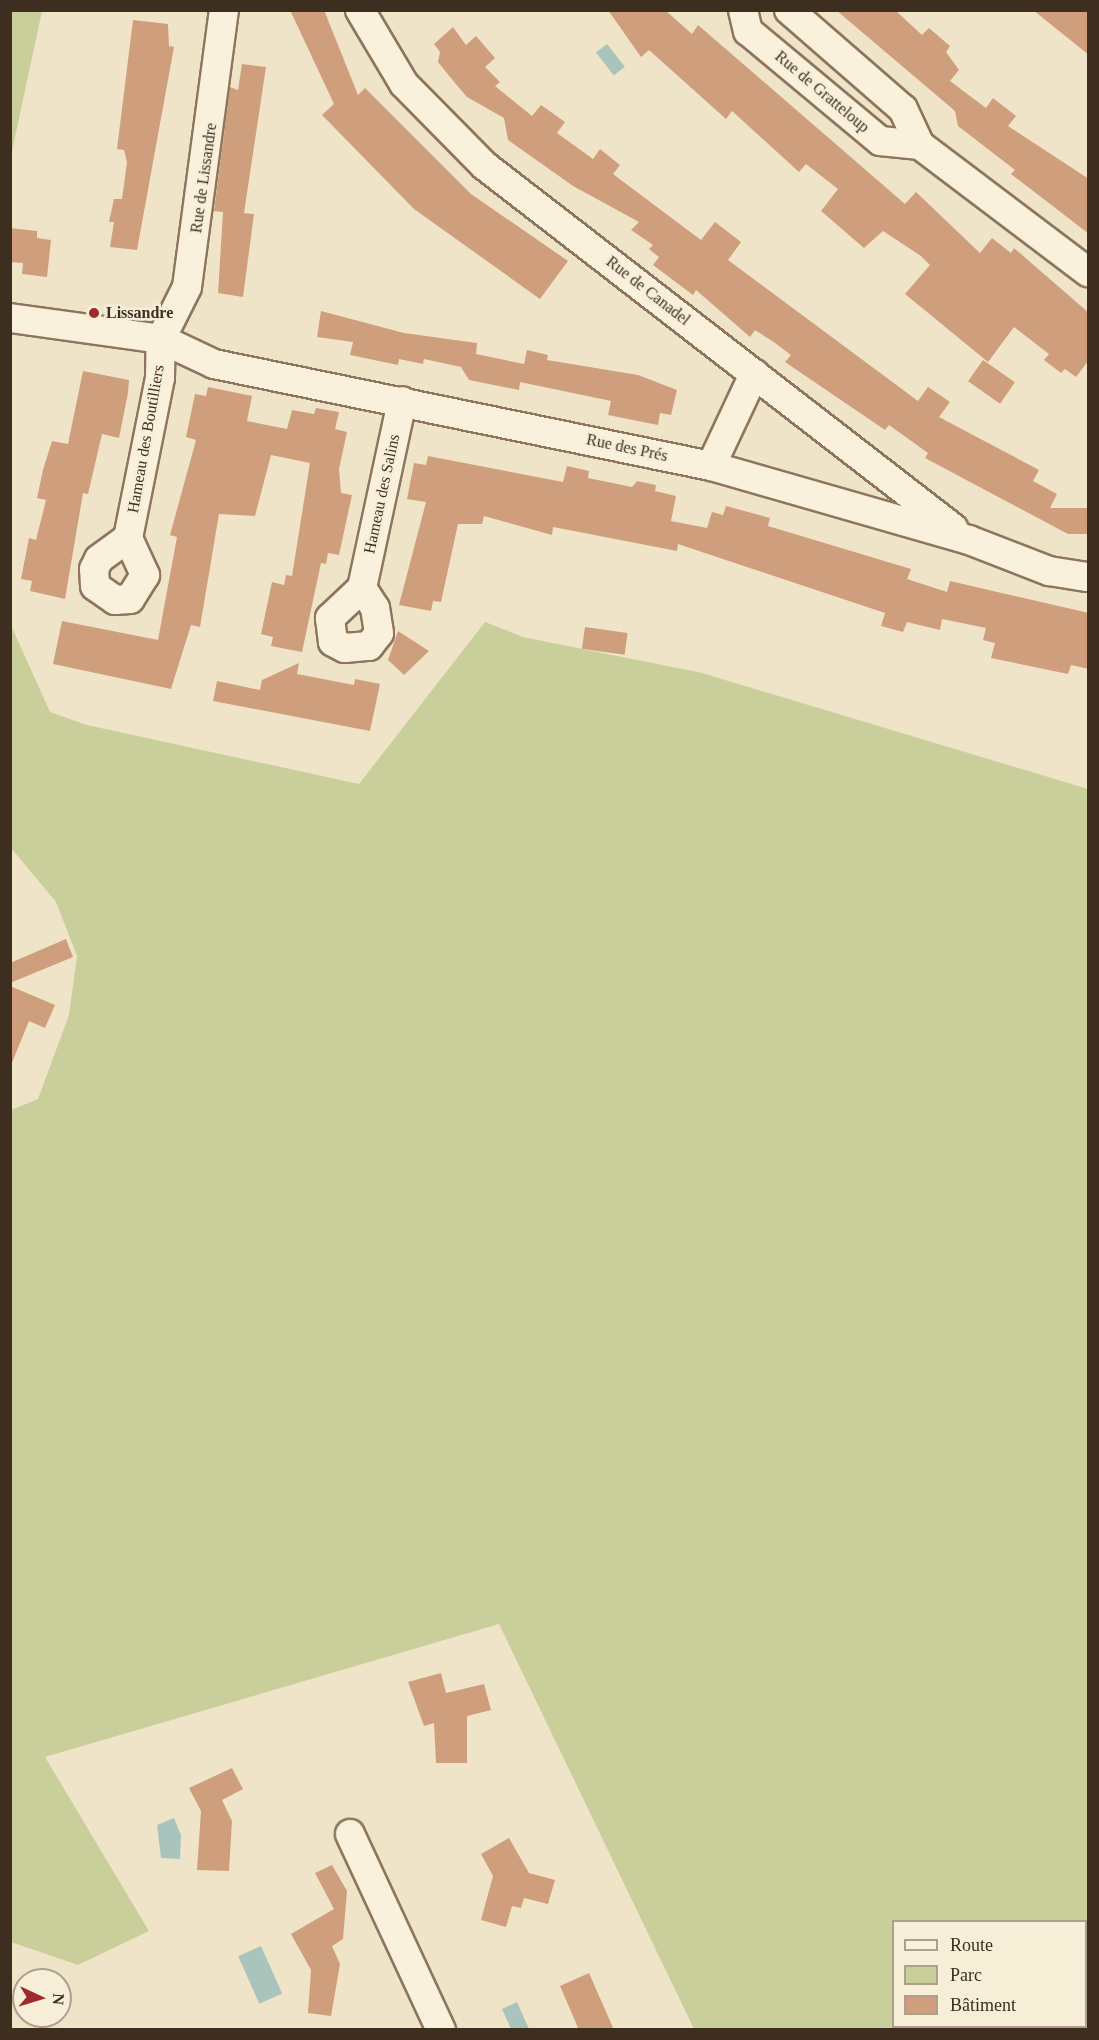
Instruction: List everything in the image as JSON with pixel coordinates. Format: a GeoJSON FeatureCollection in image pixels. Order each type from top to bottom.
{"type":"FeatureCollection","features":[{"type":"Feature","properties":{"kind":"street","name":"Rue de Lissandre"},"geometry":{"type":"LineString","coordinates":[[161,339],[187,286],[224,10]]}},
{"type":"Feature","properties":{"kind":"street","name":"Rue de Canadel"},"geometry":{"type":"LineString","coordinates":[[360,10],[404,84],[485,166],[969,540]]}},
{"type":"Feature","properties":{"kind":"street","name":"Rue de Gratteloup"},"geometry":{"type":"LineString","coordinates":[[743,10],[748,31],[880,141],[921,145]]}},
{"type":"Feature","properties":{"kind":"street"},"geometry":{"type":"LineString","coordinates":[[789,10],[903,109],[921,145],[1089,272]]}},
{"type":"Feature","properties":{"kind":"street","name":"Rue des Prés"},"geometry":{"type":"LineString","coordinates":[[10,318],[161,339],[214,364],[711,466],[969,540],[1049,571],[1089,577]]}},
{"type":"Feature","properties":{"kind":"street","name":"Hameau des Boutilliers"},"geometry":{"type":"LineString","coordinates":[[128,538],[160,378],[161,339]]}},
{"type":"Feature","properties":{"kind":"street"},"geometry":{"type":"LineString","coordinates":[[711,466],[754,374]]}},
{"type":"Feature","properties":{"kind":"street","name":"Hameau des Salins"},"geometry":{"type":"LineString","coordinates":[[362,588],[402,401]]}},
{"type":"Feature","properties":{"kind":"street"},"geometry":{"type":"LineString","coordinates":[[350,1834],[441,2030]]}},
{"type":"Feature","properties":{"kind":"green space"},"geometry":{"type":"Polygon","coordinates":[[[10,11],[42,11],[11,156],[10,11]]]}},
{"type":"Feature","properties":{"kind":"green space"},"geometry":{"type":"Polygon","coordinates":[[[485,622],[523,637],[702,673],[1088,789],[1088,2029],[694,2029],[499,1624],[45,1757],[149,1931],[78,1965],[11,1942],[11,1110],[38,1099],[69,1015],[77,956],[56,902],[11,848],[10,623],[50,712],[87,725],[359,784],[485,622]]]}},
{"type":"Feature","properties":{"kind":"water"},"geometry":{"type":"Polygon","coordinates":[[[607,44],[625,67],[614,75],[596,53],[607,44]]]}},
{"type":"Feature","properties":{"kind":"water"},"geometry":{"type":"Polygon","coordinates":[[[174,1818],[181,1835],[180,1859],[161,1858],[157,1825],[174,1818]]]}},
{"type":"Feature","properties":{"kind":"water"},"geometry":{"type":"Polygon","coordinates":[[[261,1946],[282,1994],[259,2004],[238,1956],[261,1946]]]}},
{"type":"Feature","properties":{"kind":"water"},"geometry":{"type":"Polygon","coordinates":[[[517,2002],[529,2029],[511,2029],[502,2009],[517,2002]]]}},
{"type":"Feature","properties":{"kind":"building"},"geometry":{"type":"Polygon","coordinates":[[[290,10],[324,10],[358,95],[365,88],[471,194],[568,261],[540,299],[414,209],[322,115],[334,104],[290,10]]]}},
{"type":"Feature","properties":{"kind":"building"},"geometry":{"type":"Polygon","coordinates":[[[608,10],[665,10],[692,34],[698,25],[905,204],[916,192],[980,253],[992,238],[1011,253],[1014,248],[1089,313],[1089,360],[1076,377],[1065,369],[1061,373],[1044,360],[1049,354],[1014,327],[988,362],[905,294],[930,265],[921,256],[883,231],[864,248],[821,211],[838,189],[806,164],[799,172],[732,111],[726,119],[649,50],[641,57],[608,10]]]}},
{"type":"Feature","properties":{"kind":"building"},"geometry":{"type":"Polygon","coordinates":[[[836,10],[895,10],[922,35],[929,28],[950,46],[946,52],[959,70],[950,81],[986,108],[993,98],[1016,116],[1008,126],[1089,179],[1089,234],[1011,174],[1015,170],[958,126],[955,111],[836,10]]]}},
{"type":"Feature","properties":{"kind":"building"},"geometry":{"type":"Polygon","coordinates":[[[1033,10],[1089,10],[1089,55],[1059,31],[1033,10]]]}},
{"type":"Feature","properties":{"kind":"building"},"geometry":{"type":"Polygon","coordinates":[[[133,20],[168,24],[169,46],[174,47],[137,250],[110,247],[114,222],[109,222],[114,199],[122,199],[127,162],[124,150],[117,149],[133,20]]]}},
{"type":"Feature","properties":{"kind":"building"},"geometry":{"type":"Polygon","coordinates":[[[453,27],[466,45],[476,36],[495,58],[485,67],[500,82],[495,86],[532,116],[541,105],[565,122],[557,133],[593,159],[600,149],[620,165],[613,174],[701,240],[715,222],[741,242],[728,260],[918,401],[928,387],[950,402],[939,417],[1039,470],[1033,481],[1057,494],[1050,508],[1089,508],[1089,534],[1068,534],[925,458],[928,453],[889,425],[885,430],[785,362],[791,355],[775,343],[755,330],[750,337],[696,290],[693,295],[653,265],[659,257],[649,249],[653,245],[631,230],[639,222],[573,186],[508,140],[504,118],[467,97],[450,77],[438,62],[440,52],[434,44],[453,27]]]}},
{"type":"Feature","properties":{"kind":"building"},"geometry":{"type":"Polygon","coordinates":[[[242,64],[266,67],[244,213],[254,214],[243,297],[218,293],[223,212],[214,211],[230,87],[238,90],[242,64]]]}},
{"type":"Feature","properties":{"kind":"building"},"geometry":{"type":"Polygon","coordinates":[[[10,228],[37,231],[37,238],[51,240],[47,277],[22,274],[23,263],[10,262],[10,228]]]}},
{"type":"Feature","properties":{"kind":"building"},"geometry":{"type":"Polygon","coordinates":[[[321,311],[404,333],[477,343],[476,354],[524,364],[527,350],[548,355],[547,360],[638,375],[677,390],[671,415],[660,413],[658,425],[608,415],[611,401],[520,382],[519,390],[469,380],[461,367],[424,359],[423,364],[399,359],[398,365],[350,355],[353,342],[317,337],[321,311]]]}},
{"type":"Feature","properties":{"kind":"building"},"geometry":{"type":"Polygon","coordinates":[[[983,360],[1015,382],[1000,404],[968,381],[983,360]]]}},
{"type":"Feature","properties":{"kind":"building"},"geometry":{"type":"Polygon","coordinates":[[[83,371],[129,380],[128,393],[119,438],[102,434],[88,494],[83,493],[65,599],[30,591],[32,581],[21,579],[29,538],[36,540],[46,500],[37,498],[43,470],[52,441],[68,444],[83,371]]]}},
{"type":"Feature","properties":{"kind":"building"},"geometry":{"type":"Polygon","coordinates":[[[208,387],[252,396],[247,421],[287,429],[292,410],[314,414],[316,408],[339,412],[335,429],[347,432],[339,469],[341,493],[352,495],[339,555],[328,553],[326,564],[321,563],[302,652],[271,646],[273,637],[261,634],[272,582],[284,585],[286,575],[292,576],[310,463],[271,455],[255,516],[219,514],[200,627],[191,625],[171,689],[53,664],[62,621],[158,640],[177,537],[170,535],[196,440],[186,437],[195,394],[206,396],[208,387]]]}},
{"type":"Feature","properties":{"kind":"building"},"geometry":{"type":"Polygon","coordinates":[[[428,456],[563,482],[567,466],[589,471],[588,478],[632,487],[637,481],[656,485],[655,491],[676,496],[671,521],[707,528],[712,512],[723,515],[726,506],[770,518],[768,526],[911,569],[907,579],[947,592],[950,581],[1089,613],[1089,669],[1071,665],[1068,674],[991,658],[995,643],[983,640],[986,628],[942,619],[940,630],[907,622],[903,632],[881,626],[885,613],[678,544],[677,551],[553,527],[552,535],[484,516],[482,524],[458,524],[441,602],[433,601],[431,611],[399,605],[426,502],[407,499],[414,463],[426,465],[428,456]]]}},
{"type":"Feature","properties":{"kind":"building"},"geometry":{"type":"Polygon","coordinates":[[[585,627],[628,633],[625,655],[582,649],[585,627]]]}},
{"type":"Feature","properties":{"kind":"building"},"geometry":{"type":"Polygon","coordinates":[[[398,631],[429,651],[404,675],[388,660],[398,631]]]}},
{"type":"Feature","properties":{"kind":"building"},"geometry":{"type":"Polygon","coordinates":[[[299,663],[297,674],[354,685],[355,679],[380,684],[370,731],[213,701],[217,681],[260,690],[262,680],[299,663]]]}},
{"type":"Feature","properties":{"kind":"building"},"geometry":{"type":"Polygon","coordinates":[[[66,939],[73,957],[10,983],[10,963],[66,939]]]}},
{"type":"Feature","properties":{"kind":"building"},"geometry":{"type":"Polygon","coordinates":[[[10,986],[55,1005],[45,1028],[29,1021],[11,1065],[10,986]]]}},
{"type":"Feature","properties":{"kind":"building"},"geometry":{"type":"Polygon","coordinates":[[[441,1673],[446,1693],[484,1684],[491,1710],[467,1716],[467,1763],[436,1763],[434,1723],[424,1726],[408,1682],[441,1673]]]}},
{"type":"Feature","properties":{"kind":"building"},"geometry":{"type":"Polygon","coordinates":[[[232,1768],[243,1789],[222,1800],[232,1821],[229,1871],[197,1870],[201,1811],[189,1788],[232,1768]]]}},
{"type":"Feature","properties":{"kind":"building"},"geometry":{"type":"Polygon","coordinates":[[[509,1838],[529,1873],[555,1880],[548,1904],[524,1898],[521,1908],[512,1906],[506,1927],[481,1920],[493,1876],[481,1854],[509,1838]]]}},
{"type":"Feature","properties":{"kind":"building"},"geometry":{"type":"Polygon","coordinates":[[[332,1865],[347,1891],[343,1939],[332,1946],[340,1964],[331,2016],[308,2013],[311,1970],[291,1934],[334,1909],[315,1873],[332,1865]]]}},
{"type":"Feature","properties":{"kind":"building"},"geometry":{"type":"Polygon","coordinates":[[[589,1973],[614,2030],[579,2030],[560,1986],[589,1973]]]}},
{"type":"Feature","properties":{"kind":"place","name":"Lissandre"},"geometry":{"type":"Point","coordinates":[94,313]}}]}
